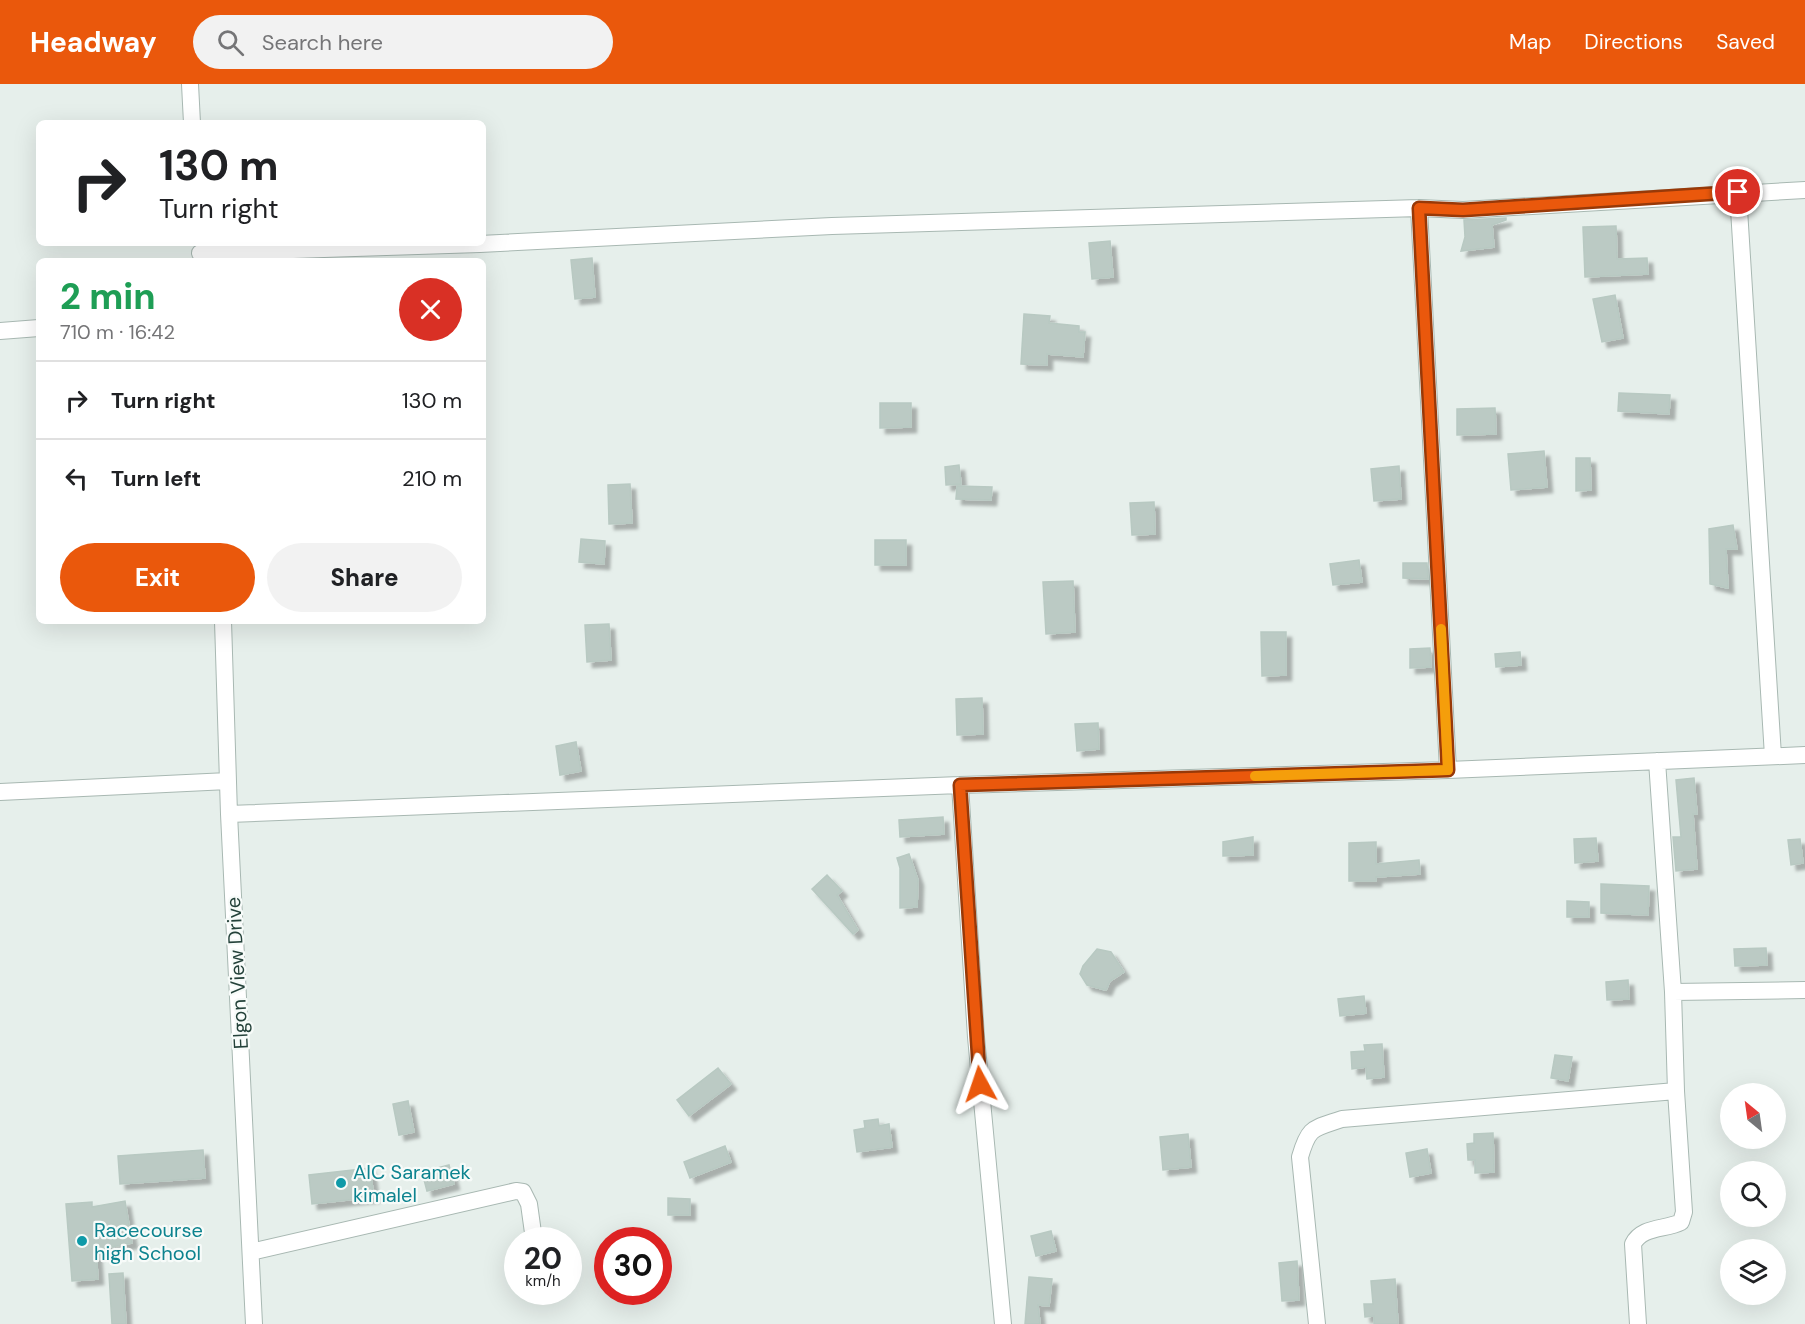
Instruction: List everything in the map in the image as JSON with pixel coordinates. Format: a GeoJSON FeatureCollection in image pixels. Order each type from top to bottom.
{"type":"FeatureCollection","features":[{"type":"Feature","properties":{"kind":"street"},"geometry":{"type":"LineString","coordinates":[[190,84],[192,120]]}},
{"type":"Feature","properties":{"kind":"street"},"geometry":{"type":"LineString","coordinates":[[486,244],[832,226],[1419,208],[1463,210],[1738,192],[1805,190]]}},
{"type":"Feature","properties":{"kind":"street"},"geometry":{"type":"LineString","coordinates":[[1738,192],[1773,756]]}},
{"type":"Feature","properties":{"kind":"street"},"geometry":{"type":"LineString","coordinates":[[1419,208],[1448,770]]}},
{"type":"Feature","properties":{"kind":"street"},"geometry":{"type":"LineString","coordinates":[[200,252],[410,246]]}},
{"type":"Feature","properties":{"kind":"street"},"geometry":{"type":"LineString","coordinates":[[0,331],[36,328]]}},
{"type":"Feature","properties":{"kind":"street","name":"Elgon View Drive"},"geometry":{"type":"LineString","coordinates":[[223,624],[229,814],[254,1324]]}},
{"type":"Feature","properties":{"kind":"street"},"geometry":{"type":"LineString","coordinates":[[229,814],[1805,755]]}},
{"type":"Feature","properties":{"kind":"street"},"geometry":{"type":"LineString","coordinates":[[1638,1324],[1633,1244],[1636,1237],[1649,1230],[1674,1226],[1682,1222],[1684,1212],[1658,761]]}},
{"type":"Feature","properties":{"kind":"street"},"geometry":{"type":"LineString","coordinates":[[0,792],[228,781]]}},
{"type":"Feature","properties":{"kind":"street"},"geometry":{"type":"LineString","coordinates":[[960,785],[976,1037],[1003,1324]]}},
{"type":"Feature","properties":{"kind":"street"},"geometry":{"type":"LineString","coordinates":[[1673,992],[1805,990]]}},
{"type":"Feature","properties":{"kind":"street"},"geometry":{"type":"LineString","coordinates":[[1317,1324],[1300,1157],[1305,1138],[1312,1131],[1342,1119],[1676,1091]]}},
{"type":"Feature","properties":{"kind":"street"},"geometry":{"type":"LineString","coordinates":[[250,1252],[516,1191],[523,1191],[528,1200],[532,1227]]}},
{"type":"Feature","properties":{"kind":"building"},"geometry":{"type":"Polygon","coordinates":[[[1506,218],[1492,225],[1494,247],[1461,251],[1465,237],[1464,220],[1506,218]]]}},
{"type":"Feature","properties":{"kind":"building"},"geometry":{"type":"Polygon","coordinates":[[[1616,226],[1617,259],[1647,258],[1648,274],[1585,277],[1583,227],[1616,226]]]}},
{"type":"Feature","properties":{"kind":"building"},"geometry":{"type":"Polygon","coordinates":[[[1110,241],[1113,277],[1092,279],[1089,243],[1110,241]]]}},
{"type":"Feature","properties":{"kind":"building"},"geometry":{"type":"Polygon","coordinates":[[[592,258],[595,297],[575,299],[571,260],[592,258]]]}},
{"type":"Feature","properties":{"kind":"building"},"geometry":{"type":"Polygon","coordinates":[[[1615,295],[1623,338],[1602,342],[1593,299],[1615,295]]]}},
{"type":"Feature","properties":{"kind":"building"},"geometry":{"type":"Polygon","coordinates":[[[1024,314],[1050,316],[1049,323],[1079,326],[1079,332],[1085,332],[1083,357],[1047,354],[1047,365],[1021,364],[1024,314]]]}},
{"type":"Feature","properties":{"kind":"building"},"geometry":{"type":"Polygon","coordinates":[[[1619,393],[1670,395],[1669,414],[1618,411],[1619,393]]]}},
{"type":"Feature","properties":{"kind":"building"},"geometry":{"type":"Polygon","coordinates":[[[880,403],[911,403],[911,427],[880,428],[880,403]]]}},
{"type":"Feature","properties":{"kind":"building"},"geometry":{"type":"Polygon","coordinates":[[[1495,408],[1496,434],[1457,435],[1457,409],[1495,408]]]}},
{"type":"Feature","properties":{"kind":"building"},"geometry":{"type":"Polygon","coordinates":[[[1544,451],[1547,487],[1511,490],[1508,454],[1544,451]]]}},
{"type":"Feature","properties":{"kind":"building"},"geometry":{"type":"Polygon","coordinates":[[[1576,458],[1590,458],[1591,490],[1576,491],[1576,458]]]}},
{"type":"Feature","properties":{"kind":"building"},"geometry":{"type":"Polygon","coordinates":[[[959,465],[961,484],[946,485],[945,467],[959,465]]]}},
{"type":"Feature","properties":{"kind":"building"},"geometry":{"type":"Polygon","coordinates":[[[1399,466],[1401,499],[1374,501],[1371,469],[1399,466]]]}},
{"type":"Feature","properties":{"kind":"building"},"geometry":{"type":"Polygon","coordinates":[[[630,484],[632,523],[609,524],[608,485],[630,484]]]}},
{"type":"Feature","properties":{"kind":"building"},"geometry":{"type":"Polygon","coordinates":[[[957,486],[992,487],[991,500],[956,499],[957,486]]]}},
{"type":"Feature","properties":{"kind":"building"},"geometry":{"type":"Polygon","coordinates":[[[1154,502],[1155,534],[1132,535],[1130,503],[1154,502]]]}},
{"type":"Feature","properties":{"kind":"building"},"geometry":{"type":"Polygon","coordinates":[[[1733,525],[1737,549],[1726,549],[1728,588],[1710,584],[1709,529],[1733,525]]]}},
{"type":"Feature","properties":{"kind":"building"},"geometry":{"type":"Polygon","coordinates":[[[581,539],[605,541],[604,564],[579,562],[581,539]]]}},
{"type":"Feature","properties":{"kind":"building"},"geometry":{"type":"Polygon","coordinates":[[[875,540],[906,540],[906,565],[875,565],[875,540]]]}},
{"type":"Feature","properties":{"kind":"building"},"geometry":{"type":"Polygon","coordinates":[[[1359,560],[1362,582],[1333,585],[1330,564],[1359,560]]]}},
{"type":"Feature","properties":{"kind":"building"},"geometry":{"type":"Polygon","coordinates":[[[1403,563],[1427,563],[1428,579],[1403,578],[1403,563]]]}},
{"type":"Feature","properties":{"kind":"building"},"geometry":{"type":"Polygon","coordinates":[[[1073,581],[1075,632],[1046,634],[1043,582],[1073,581]]]}},
{"type":"Feature","properties":{"kind":"building"},"geometry":{"type":"Polygon","coordinates":[[[609,624],[611,660],[587,662],[585,625],[609,624]]]}},
{"type":"Feature","properties":{"kind":"building"},"geometry":{"type":"Polygon","coordinates":[[[1261,632],[1286,632],[1286,675],[1262,676],[1261,632]]]}},
{"type":"Feature","properties":{"kind":"building"},"geometry":{"type":"Polygon","coordinates":[[[1430,648],[1431,667],[1410,668],[1410,649],[1430,648]]]}},
{"type":"Feature","properties":{"kind":"building"},"geometry":{"type":"Polygon","coordinates":[[[1520,652],[1521,665],[1496,667],[1495,654],[1520,652]]]}},
{"type":"Feature","properties":{"kind":"building"},"geometry":{"type":"Polygon","coordinates":[[[982,698],[983,734],[957,735],[956,699],[982,698]]]}},
{"type":"Feature","properties":{"kind":"building"},"geometry":{"type":"Polygon","coordinates":[[[1098,723],[1099,749],[1077,751],[1075,724],[1098,723]]]}},
{"type":"Feature","properties":{"kind":"building"},"geometry":{"type":"Polygon","coordinates":[[[576,742],[581,771],[560,775],[556,746],[576,742]]]}},
{"type":"Feature","properties":{"kind":"building"},"geometry":{"type":"Polygon","coordinates":[[[1694,778],[1697,814],[1693,814],[1697,869],[1676,871],[1673,837],[1681,837],[1676,780],[1694,778]]]}},
{"type":"Feature","properties":{"kind":"building"},"geometry":{"type":"Polygon","coordinates":[[[943,817],[944,834],[900,837],[899,820],[943,817]]]}},
{"type":"Feature","properties":{"kind":"building"},"geometry":{"type":"Polygon","coordinates":[[[1253,837],[1253,855],[1223,856],[1223,842],[1253,837]]]}},
{"type":"Feature","properties":{"kind":"building"},"geometry":{"type":"Polygon","coordinates":[[[1596,838],[1598,861],[1575,863],[1574,839],[1596,838]]]}},
{"type":"Feature","properties":{"kind":"building"},"geometry":{"type":"Polygon","coordinates":[[[1800,839],[1803,863],[1791,865],[1788,840],[1800,839]]]}},
{"type":"Feature","properties":{"kind":"building"},"geometry":{"type":"Polygon","coordinates":[[[1376,842],[1376,864],[1419,860],[1420,874],[1376,877],[1376,881],[1349,881],[1349,843],[1376,842]]]}},
{"type":"Feature","properties":{"kind":"building"},"geometry":{"type":"Polygon","coordinates":[[[909,854],[918,880],[917,907],[900,908],[900,868],[897,858],[909,854]]]}},
{"type":"Feature","properties":{"kind":"building"},"geometry":{"type":"Polygon","coordinates":[[[827,875],[842,891],[837,895],[858,930],[853,934],[812,889],[827,875]]]}},
{"type":"Feature","properties":{"kind":"building"},"geometry":{"type":"Polygon","coordinates":[[[1601,884],[1649,886],[1648,915],[1601,913],[1601,884]]]}},
{"type":"Feature","properties":{"kind":"building"},"geometry":{"type":"Polygon","coordinates":[[[1567,901],[1589,902],[1589,917],[1567,917],[1567,901]]]}},
{"type":"Feature","properties":{"kind":"building"},"geometry":{"type":"Polygon","coordinates":[[[1766,948],[1767,965],[1735,966],[1734,949],[1766,948]]]}},
{"type":"Feature","properties":{"kind":"building"},"geometry":{"type":"Polygon","coordinates":[[[1097,949],[1111,952],[1124,972],[1110,981],[1106,990],[1087,985],[1080,974],[1083,966],[1097,949]]]}},
{"type":"Feature","properties":{"kind":"building"},"geometry":{"type":"Polygon","coordinates":[[[1628,980],[1629,999],[1607,1000],[1606,982],[1628,980]]]}},
{"type":"Feature","properties":{"kind":"building"},"geometry":{"type":"Polygon","coordinates":[[[1364,996],[1366,1013],[1340,1016],[1338,999],[1364,996]]]}},
{"type":"Feature","properties":{"kind":"building"},"geometry":{"type":"Polygon","coordinates":[[[1382,1044],[1384,1077],[1367,1079],[1366,1067],[1352,1069],[1351,1052],[1365,1051],[1364,1045],[1382,1044]]]}},
{"type":"Feature","properties":{"kind":"building"},"geometry":{"type":"Polygon","coordinates":[[[1555,1055],[1572,1057],[1568,1081],[1551,1078],[1555,1055]]]}},
{"type":"Feature","properties":{"kind":"building"},"geometry":{"type":"Polygon","coordinates":[[[718,1068],[731,1084],[689,1116],[677,1100],[718,1068]]]}},
{"type":"Feature","properties":{"kind":"building"},"geometry":{"type":"Polygon","coordinates":[[[408,1101],[414,1132],[399,1135],[393,1104],[408,1101]]]}},
{"type":"Feature","properties":{"kind":"building"},"geometry":{"type":"Polygon","coordinates":[[[878,1119],[879,1126],[889,1124],[892,1147],[857,1152],[854,1130],[865,1128],[864,1121],[878,1119]]]}},
{"type":"Feature","properties":{"kind":"building"},"geometry":{"type":"Polygon","coordinates":[[[1493,1133],[1494,1172],[1475,1173],[1475,1160],[1468,1160],[1467,1144],[1474,1143],[1474,1134],[1493,1133]]]}},
{"type":"Feature","properties":{"kind":"building"},"geometry":{"type":"Polygon","coordinates":[[[1188,1134],[1191,1167],[1163,1170],[1160,1137],[1188,1134]]]}},
{"type":"Feature","properties":{"kind":"building"},"geometry":{"type":"Polygon","coordinates":[[[725,1146],[731,1162],[690,1178],[684,1162],[725,1146]]]}},
{"type":"Feature","properties":{"kind":"building"},"geometry":{"type":"Polygon","coordinates":[[[1427,1149],[1431,1173],[1410,1177],[1406,1153],[1427,1149]]]}},
{"type":"Feature","properties":{"kind":"building"},"geometry":{"type":"Polygon","coordinates":[[[203,1150],[205,1178],[120,1184],[118,1156],[203,1150]]]}},
{"type":"Feature","properties":{"kind":"building"},"geometry":{"type":"Polygon","coordinates":[[[449,1165],[454,1184],[427,1191],[422,1172],[449,1165]]]}},
{"type":"Feature","properties":{"kind":"building","name":"AIC Saramek kimalel"},"geometry":{"type":"Polygon","coordinates":[[[370,1168],[374,1197],[312,1204],[309,1175],[370,1168]]]}},
{"type":"Feature","properties":{"kind":"building"},"geometry":{"type":"Polygon","coordinates":[[[668,1198],[690,1199],[690,1215],[668,1215],[668,1198]]]}},
{"type":"Feature","properties":{"kind":"building"},"geometry":{"type":"Polygon","coordinates":[[[125,1201],[132,1243],[96,1250],[98,1279],[72,1281],[66,1204],[92,1202],[92,1207],[125,1201]]]}},
{"type":"Feature","properties":{"kind":"building"},"geometry":{"type":"Polygon","coordinates":[[[1051,1231],[1056,1251],[1036,1256],[1031,1236],[1051,1231]]]}},
{"type":"Feature","properties":{"kind":"building"},"geometry":{"type":"Polygon","coordinates":[[[1297,1261],[1299,1300],[1282,1301],[1279,1263],[1297,1261]]]}},
{"type":"Feature","properties":{"kind":"building"},"geometry":{"type":"Polygon","coordinates":[[[123,1273],[126,1324],[112,1324],[109,1274],[123,1273]]]}},
{"type":"Feature","properties":{"kind":"building"},"geometry":{"type":"Polygon","coordinates":[[[1029,1277],[1052,1279],[1049,1306],[1038,1305],[1040,1324],[1025,1324],[1029,1277]]]}},
{"type":"Feature","properties":{"kind":"building"},"geometry":{"type":"Polygon","coordinates":[[[1395,1279],[1398,1324],[1374,1324],[1374,1316],[1365,1317],[1364,1304],[1373,1304],[1371,1281],[1395,1279]]]}},
{"type":"Feature","properties":{"kind":"slow traffic"},"geometry":{"type":"LineString","coordinates":[[1255,776],[1448,770],[1441,629]]}},
{"type":"Feature","properties":{"kind":"place","name":"AIC Saramek kimalel"},"geometry":{"type":"Point","coordinates":[341,1183]}},
{"type":"Feature","properties":{"kind":"place","name":"Racecourse high School"},"geometry":{"type":"Point","coordinates":[82,1241]}},
{"type":"Feature","properties":{"kind":"route"},"geometry":{"type":"LineString","coordinates":[[980,1084],[960,785],[1448,770],[1419,208],[1463,210],[1738,192]]}}]}
